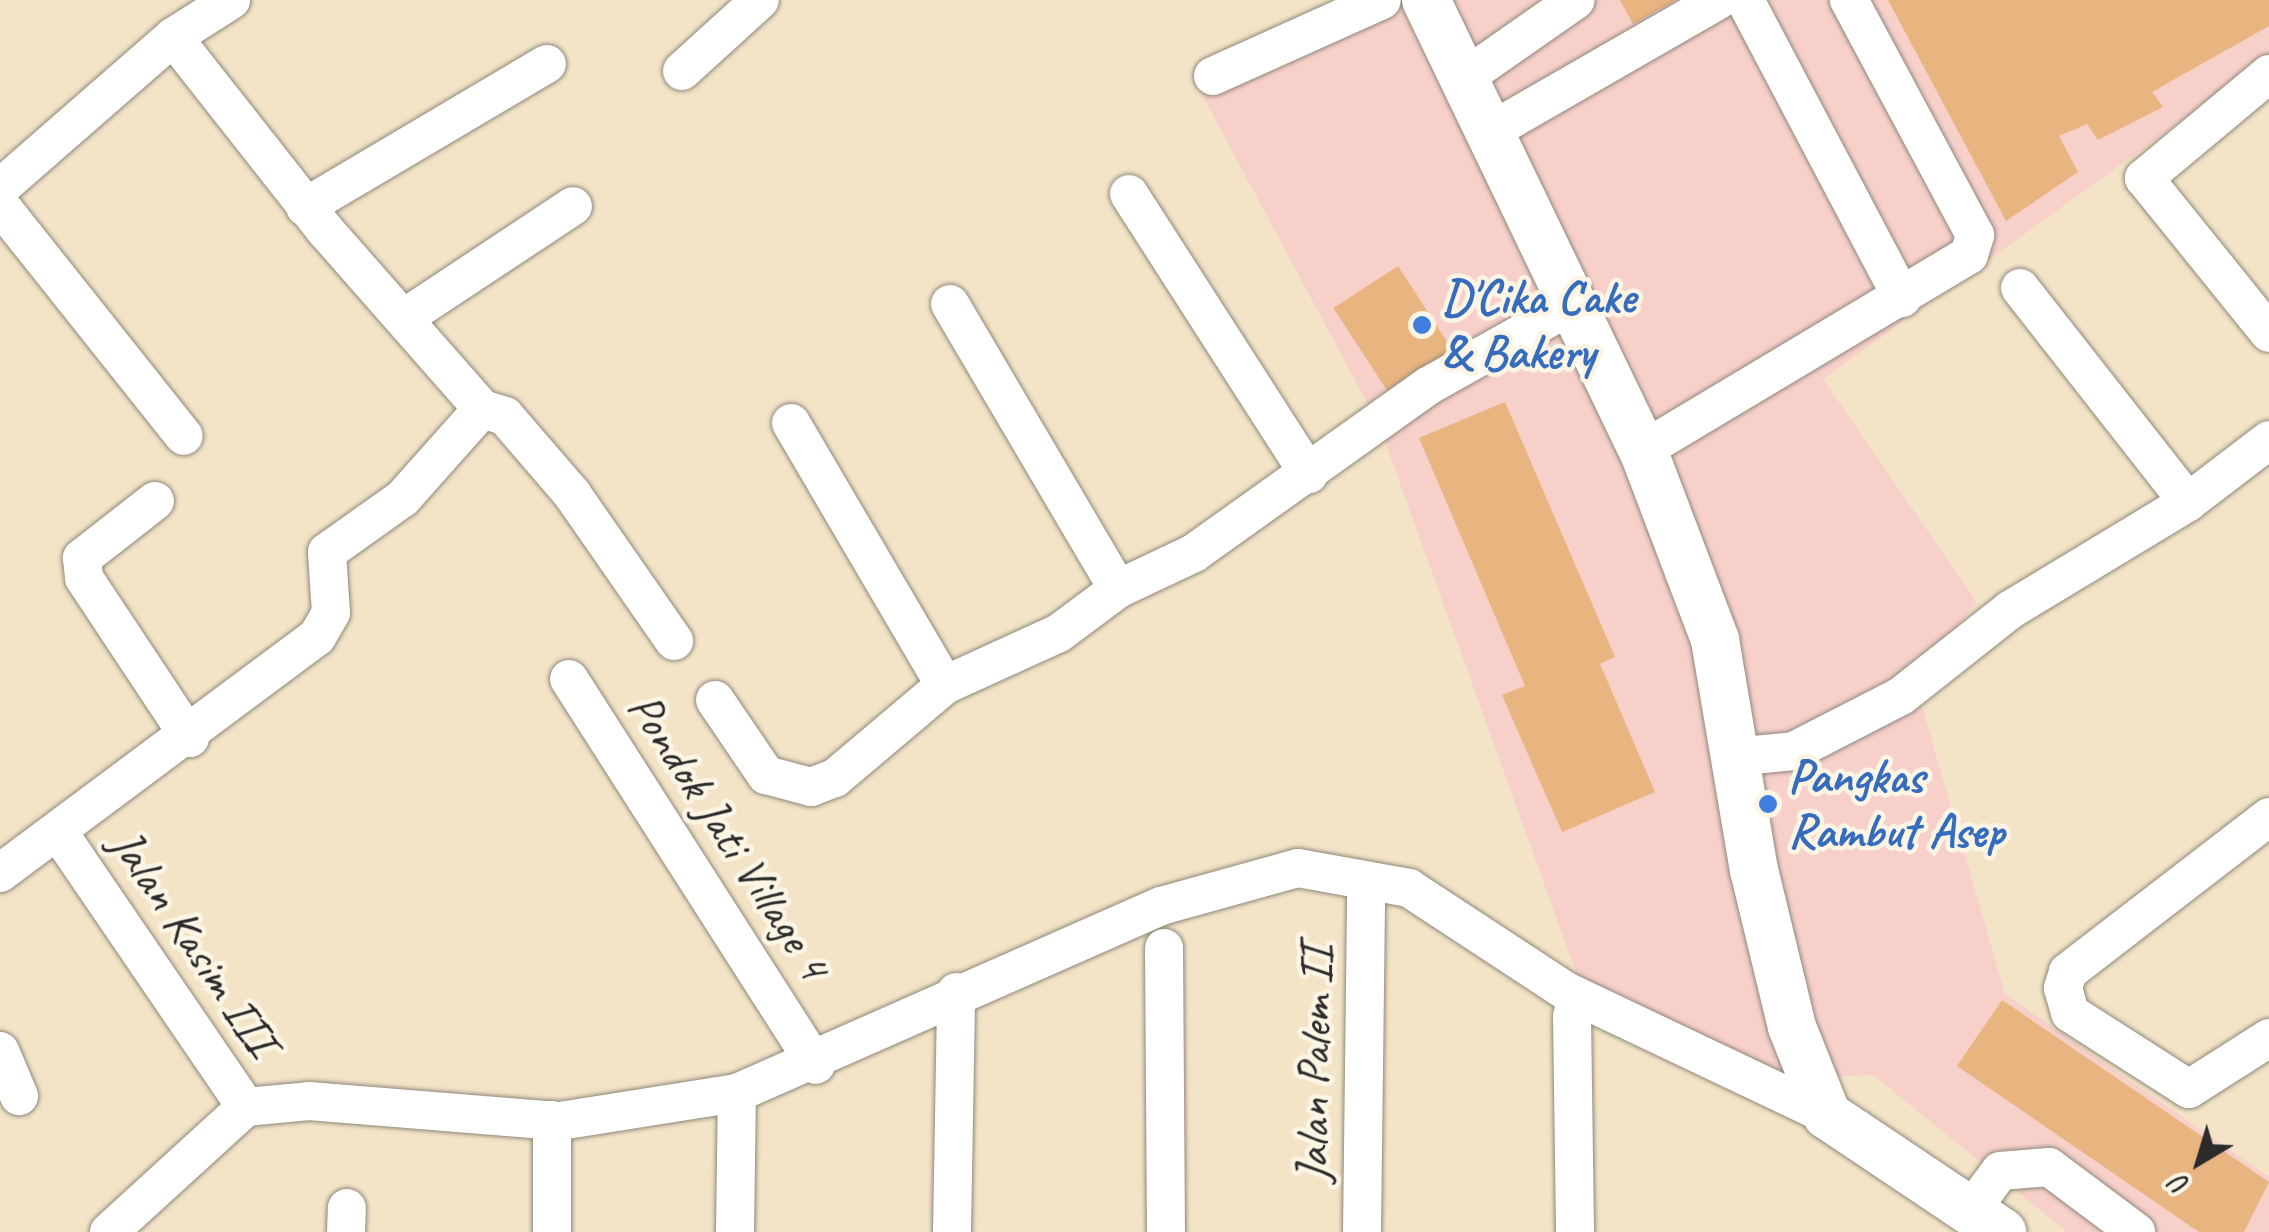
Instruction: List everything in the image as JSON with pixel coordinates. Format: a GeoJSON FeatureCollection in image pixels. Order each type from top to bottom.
{"type":"FeatureCollection","features":[{"type":"Feature","properties":{"kind":"main road"},"geometry":{"type":"LineString","coordinates":[[1426,0],[1643,450],[1715,640],[1734,757],[1792,1026],[1827,1115],[1987,1221]]}},
{"type":"Feature","properties":{"kind":"street"},"geometry":{"type":"LineString","coordinates":[[0,188],[173,37],[232,0]]}},
{"type":"Feature","properties":{"kind":"street"},"geometry":{"type":"LineString","coordinates":[[682,71],[760,0]]}},
{"type":"Feature","properties":{"kind":"street"},"geometry":{"type":"LineString","coordinates":[[1213,76],[1382,0]]}},
{"type":"Feature","properties":{"kind":"street"},"geometry":{"type":"LineString","coordinates":[[1464,78],[1576,0]]}},
{"type":"Feature","properties":{"kind":"street"},"geometry":{"type":"LineString","coordinates":[[1491,132],[1719,0]]}},
{"type":"Feature","properties":{"kind":"street"},"geometry":{"type":"LineString","coordinates":[[1744,0],[1902,298]]}},
{"type":"Feature","properties":{"kind":"street"},"geometry":{"type":"LineString","coordinates":[[1643,450],[1969,255],[1975,235],[1850,0]]}},
{"type":"Feature","properties":{"kind":"street"},"geometry":{"type":"LineString","coordinates":[[173,37],[305,207],[407,316],[482,409],[505,416],[572,494],[674,641]]}},
{"type":"Feature","properties":{"kind":"street"},"geometry":{"type":"LineString","coordinates":[[305,207],[547,64]]}},
{"type":"Feature","properties":{"kind":"street"},"geometry":{"type":"LineString","coordinates":[[2269,74],[2144,178],[2269,333]]}},
{"type":"Feature","properties":{"kind":"street"},"geometry":{"type":"LineString","coordinates":[[1129,194],[1309,474]]}},
{"type":"Feature","properties":{"kind":"street"},"geometry":{"type":"LineString","coordinates":[[0,206],[184,436]]}},
{"type":"Feature","properties":{"kind":"street"},"geometry":{"type":"LineString","coordinates":[[407,316],[573,206]]}},
{"type":"Feature","properties":{"kind":"street"},"geometry":{"type":"LineString","coordinates":[[2020,288],[2188,502]]}},
{"type":"Feature","properties":{"kind":"street"},"geometry":{"type":"LineString","coordinates":[[950,304],[1118,590]]}},
{"type":"Feature","properties":{"kind":"street"},"geometry":{"type":"LineString","coordinates":[[714,700],[766,774],[811,787],[835,778],[945,685],[1059,633],[1118,590],[1194,553],[1428,386],[1574,304]]}},
{"type":"Feature","properties":{"kind":"street"},"geometry":{"type":"LineString","coordinates":[[0,874],[190,738],[316,638],[331,613],[326,552],[403,498],[482,409]]}},
{"type":"Feature","properties":{"kind":"street"},"geometry":{"type":"LineString","coordinates":[[790,423],[945,685]]}},
{"type":"Feature","properties":{"kind":"street"},"geometry":{"type":"LineString","coordinates":[[1734,757],[1794,751],[1844,729],[1901,696],[2010,610],[2264,455]]}},
{"type":"Feature","properties":{"kind":"street"},"geometry":{"type":"LineString","coordinates":[[155,501],[82,558],[84,578],[190,738]]}},
{"type":"Feature","properties":{"kind":"street","name":"Pondok Jati Village 4"},"geometry":{"type":"LineString","coordinates":[[569,679],[811,1056]]}},
{"type":"Feature","properties":{"kind":"street"},"geometry":{"type":"LineString","coordinates":[[2269,817],[2068,972],[2063,988],[2070,1013],[2189,1089],[2269,1038]]}},
{"type":"Feature","properties":{"kind":"street","name":"Jalan Kasim III"},"geometry":{"type":"LineString","coordinates":[[58,833],[246,1107]]}},
{"type":"Feature","properties":{"kind":"street"},"geometry":{"type":"LineString","coordinates":[[108,1232],[246,1107],[309,1102],[552,1120],[737,1092],[956,992],[1216,888],[1298,868],[1350,872],[1409,888],[1566,991],[1827,1115]]}},
{"type":"Feature","properties":{"kind":"street","name":"Jalan Palem II"},"geometry":{"type":"LineString","coordinates":[[1362,1232],[1366,898]]}},
{"type":"Feature","properties":{"kind":"street"},"geometry":{"type":"LineString","coordinates":[[1164,948],[1166,1232]]}},
{"type":"Feature","properties":{"kind":"street"},"geometry":{"type":"LineString","coordinates":[[952,1232],[956,992]]}},
{"type":"Feature","properties":{"kind":"street"},"geometry":{"type":"LineString","coordinates":[[1572,1014],[1575,1232]]}},
{"type":"Feature","properties":{"kind":"street"},"geometry":{"type":"LineString","coordinates":[[0,1051],[19,1096]]}},
{"type":"Feature","properties":{"kind":"street"},"geometry":{"type":"LineString","coordinates":[[736,1232],[737,1092]]}},
{"type":"Feature","properties":{"kind":"street"},"geometry":{"type":"LineString","coordinates":[[552,1120],[552,1232]]}},
{"type":"Feature","properties":{"kind":"street"},"geometry":{"type":"LineString","coordinates":[[1987,1221],[2000,1171],[2049,1167],[2136,1232]]}},
{"type":"Feature","properties":{"kind":"shaded area"},"geometry":{"type":"Polygon","coordinates":[[[1350,0],[2269,0],[2269,58],[1823,379],[1976,601],[1917,689],[2005,994],[2269,1177],[2269,1232],[2067,1232],[1873,1075],[1774,1079],[1578,978],[1379,425],[1202,95],[1355,14],[1350,0]]]}},
{"type":"Feature","properties":{"kind":"building"},"geometry":{"type":"Polygon","coordinates":[[[1620,0],[1676,0],[1633,24],[1620,0]]]}},
{"type":"Feature","properties":{"kind":"building"},"geometry":{"type":"Polygon","coordinates":[[[1888,0],[2269,0],[2269,26],[2152,92],[2163,107],[2098,140],[2087,124],[2059,136],[2078,172],[2006,221],[1888,0]]]}},
{"type":"Feature","properties":{"kind":"building"},"geometry":{"type":"Polygon","coordinates":[[[1398,266],[1456,355],[1391,397],[1333,308],[1398,266]]]}},
{"type":"Feature","properties":{"kind":"building"},"geometry":{"type":"Polygon","coordinates":[[[1505,402],[1615,657],[1600,664],[1655,792],[1562,832],[1502,695],[1525,686],[1419,438],[1505,402]]]}},
{"type":"Feature","properties":{"kind":"building"},"geometry":{"type":"Polygon","coordinates":[[[2002,1000],[2269,1182],[2244,1232],[2199,1232],[1957,1066],[2002,1000]]]}},
{"type":"Feature","properties":{"kind":"place","name":"D'Cika Cake & Bakery"},"geometry":{"type":"Point","coordinates":[1422,325]}},
{"type":"Feature","properties":{"kind":"place","name":"Pangkas Rambut Asep"},"geometry":{"type":"Point","coordinates":[1768,804]}}]}
